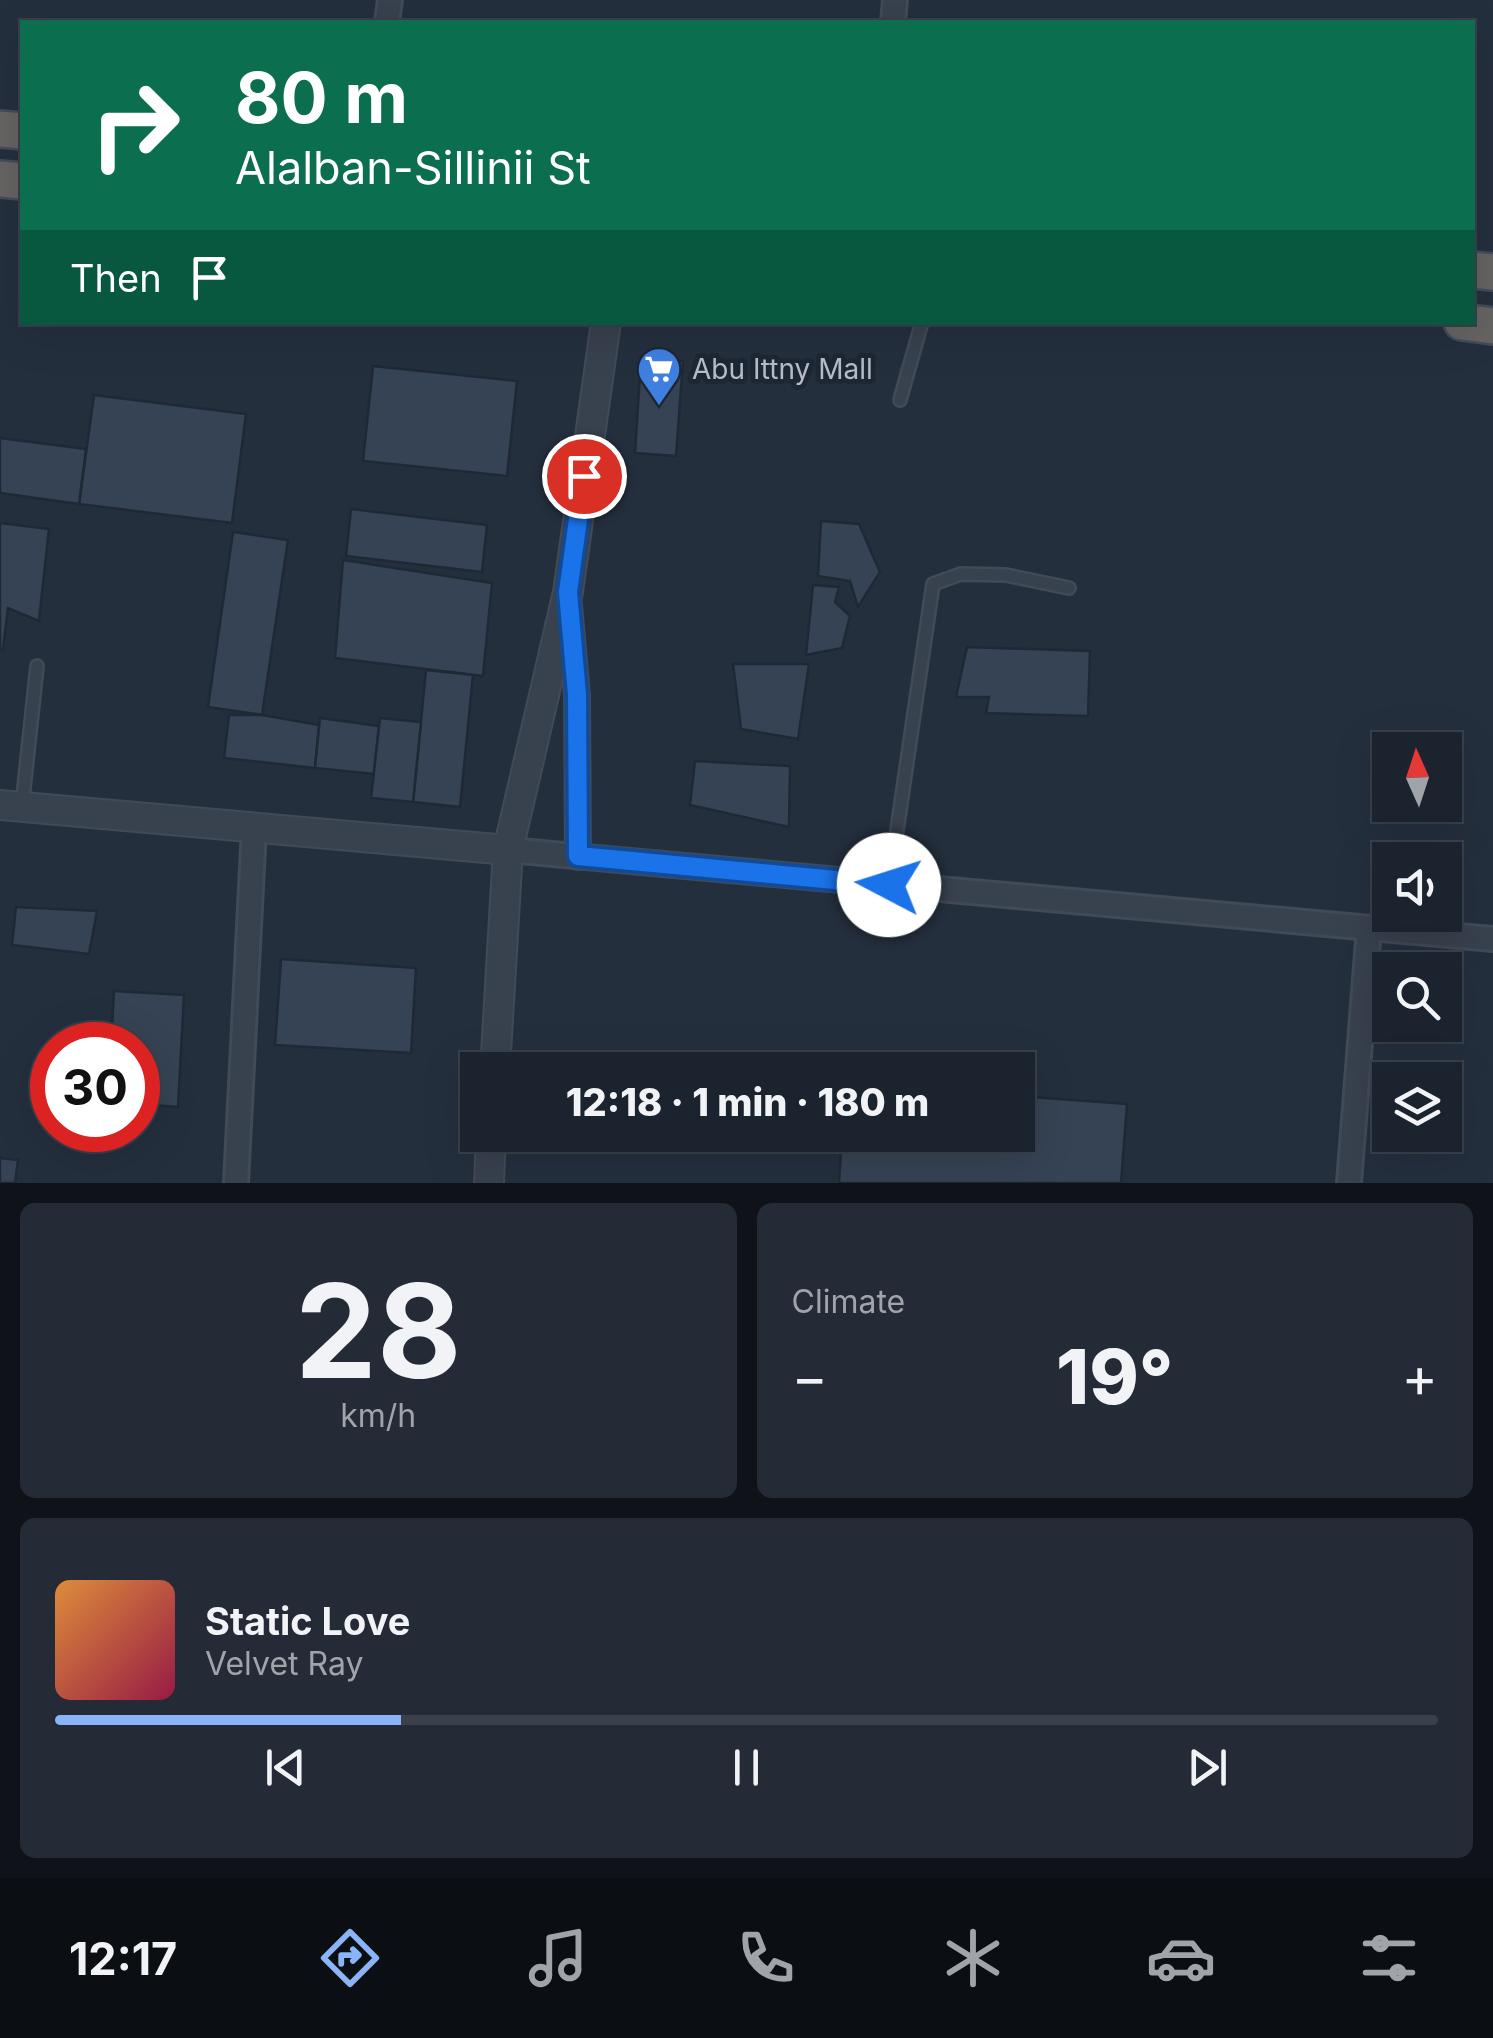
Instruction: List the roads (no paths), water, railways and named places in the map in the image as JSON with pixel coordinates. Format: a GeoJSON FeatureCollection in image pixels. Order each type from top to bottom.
{"type":"FeatureCollection","features":[{"type":"Feature","properties":{"kind":"street"},"geometry":{"type":"LineString","coordinates":[[496,1052],[508,850],[568,592],[606,325]]}},
{"type":"Feature","properties":{"kind":"street"},"geometry":{"type":"LineString","coordinates":[[568,592],[577,695],[578,856]]}},
{"type":"Feature","properties":{"kind":"street"},"geometry":{"type":"LineString","coordinates":[[11,806],[1493,939]]}},
{"type":"Feature","properties":{"kind":"street"},"geometry":{"type":"LineString","coordinates":[[236,1183],[254,828]]}},
{"type":"Feature","properties":{"kind":"street"},"geometry":{"type":"LineString","coordinates":[[1349,1183],[1369,928]]}},
{"type":"Feature","properties":{"kind":"street"},"geometry":{"type":"LineString","coordinates":[[488,1183],[490,1152]]}},
{"type":"Feature","properties":{"kind":"lane"},"geometry":{"type":"LineString","coordinates":[[900,400],[921,325]]}},
{"type":"Feature","properties":{"kind":"lane"},"geometry":{"type":"LineString","coordinates":[[889,885],[933,584],[961,574],[1006,575],[1068,588]]}},
{"type":"Feature","properties":{"kind":"lane"},"geometry":{"type":"LineString","coordinates":[[11,806],[36,666]]}},
{"type":"Feature","properties":{"kind":"place","name":"Abu Ittny Mall"},"geometry":{"type":"Point","coordinates":[659,407]}}]}
